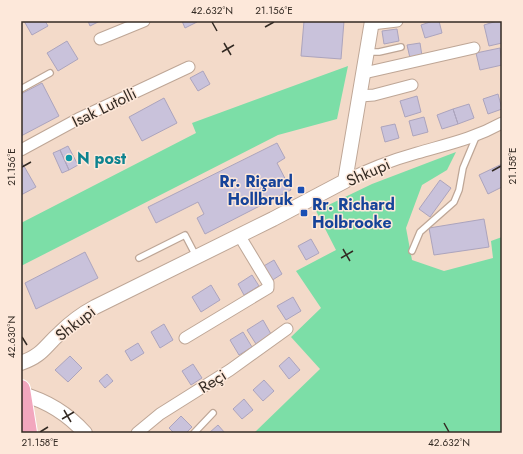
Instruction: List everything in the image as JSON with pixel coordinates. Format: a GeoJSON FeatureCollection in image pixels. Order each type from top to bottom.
{"type":"FeatureCollection","features":[{"type":"Feature","properties":{"kind":"main road"},"geometry":{"type":"LineString","coordinates":[[21,391],[28,433]]}},
{"type":"Feature","properties":{"kind":"street"},"geometry":{"type":"LineString","coordinates":[[100,39],[144,21]]}},
{"type":"Feature","properties":{"kind":"street"},"geometry":{"type":"LineString","coordinates":[[345,181],[372,22],[397,21]]}},
{"type":"Feature","properties":{"kind":"street"},"geometry":{"type":"LineString","coordinates":[[364,74],[474,48]]}},
{"type":"Feature","properties":{"kind":"street","name":"Isak Lutolli"},"geometry":{"type":"LineString","coordinates":[[21,150],[78,119],[189,67]]}},
{"type":"Feature","properties":{"kind":"street"},"geometry":{"type":"LineString","coordinates":[[360,96],[374,95],[412,85]]}},
{"type":"Feature","properties":{"kind":"street","name":"Shkupi"},"geometry":{"type":"LineString","coordinates":[[21,363],[33,358],[41,352],[59,333],[82,314],[345,181],[381,165],[416,153],[476,137],[502,123]]}},
{"type":"Feature","properties":{"kind":"street"},"geometry":{"type":"LineString","coordinates":[[185,338],[268,288],[268,283],[240,235]]}},
{"type":"Feature","properties":{"kind":"street","name":"Reçi"},"geometry":{"type":"LineString","coordinates":[[137,433],[160,414],[230,370],[287,329]]}},
{"type":"Feature","properties":{"kind":"street"},"geometry":{"type":"LineString","coordinates":[[21,391],[39,398],[51,405],[69,418],[85,433]]}},
{"type":"Feature","properties":{"kind":"lane"},"geometry":{"type":"LineString","coordinates":[[368,52],[379,52],[401,47]]}},
{"type":"Feature","properties":{"kind":"lane"},"geometry":{"type":"LineString","coordinates":[[21,89],[50,73]]}},
{"type":"Feature","properties":{"kind":"lane"},"geometry":{"type":"LineString","coordinates":[[412,251],[420,232],[454,202],[459,190],[463,168],[476,137]]}},
{"type":"Feature","properties":{"kind":"lane"},"geometry":{"type":"LineString","coordinates":[[139,258],[185,234],[196,256]]}},
{"type":"Feature","properties":{"kind":"lane"},"geometry":{"type":"LineString","coordinates":[[194,433],[213,413]]}},
{"type":"Feature","properties":{"kind":"green space"},"geometry":{"type":"Polygon","coordinates":[[[348,66],[337,119],[278,135],[21,266],[21,223],[196,133],[192,123],[348,66]]]}},
{"type":"Feature","properties":{"kind":"green space"},"geometry":{"type":"Polygon","coordinates":[[[456,152],[447,170],[422,185],[406,228],[412,260],[444,271],[493,258],[491,241],[502,237],[502,433],[254,433],[320,369],[291,337],[321,308],[296,271],[336,250],[316,211],[372,184],[456,152]]]}},
{"type":"Feature","properties":{"kind":"building"},"geometry":{"type":"Polygon","coordinates":[[[24,21],[45,21],[48,26],[32,35],[24,21]]]}},
{"type":"Feature","properties":{"kind":"building"},"geometry":{"type":"Polygon","coordinates":[[[88,21],[100,21],[90,26],[88,21]]]}},
{"type":"Feature","properties":{"kind":"building"},"geometry":{"type":"Polygon","coordinates":[[[182,21],[197,21],[197,22],[185,28],[182,21]]]}},
{"type":"Feature","properties":{"kind":"building"},"geometry":{"type":"Polygon","coordinates":[[[304,21],[344,21],[341,59],[301,56],[304,21]]]}},
{"type":"Feature","properties":{"kind":"building"},"geometry":{"type":"Polygon","coordinates":[[[433,21],[439,21],[442,33],[425,38],[421,25],[433,21]]]}},
{"type":"Feature","properties":{"kind":"building"},"geometry":{"type":"Polygon","coordinates":[[[501,21],[502,43],[489,46],[484,25],[501,21]]]}},
{"type":"Feature","properties":{"kind":"building"},"geometry":{"type":"Polygon","coordinates":[[[397,29],[399,41],[384,44],[382,31],[397,29]]]}},
{"type":"Feature","properties":{"kind":"building"},"geometry":{"type":"Polygon","coordinates":[[[67,41],[78,59],[58,71],[47,53],[67,41]]]}},
{"type":"Feature","properties":{"kind":"building"},"geometry":{"type":"Polygon","coordinates":[[[420,43],[422,56],[410,58],[407,45],[420,43]]]}},
{"type":"Feature","properties":{"kind":"building"},"geometry":{"type":"Polygon","coordinates":[[[500,48],[502,65],[480,70],[476,53],[500,48]]]}},
{"type":"Feature","properties":{"kind":"building"},"geometry":{"type":"Polygon","coordinates":[[[203,71],[210,84],[198,91],[190,78],[203,71]]]}},
{"type":"Feature","properties":{"kind":"building"},"geometry":{"type":"Polygon","coordinates":[[[42,83],[59,116],[21,136],[21,94],[42,83]]]}},
{"type":"Feature","properties":{"kind":"building"},"geometry":{"type":"Polygon","coordinates":[[[498,94],[502,109],[488,114],[483,99],[498,94]]]}},
{"type":"Feature","properties":{"kind":"building"},"geometry":{"type":"Polygon","coordinates":[[[417,96],[421,112],[405,117],[400,101],[417,96]]]}},
{"type":"Feature","properties":{"kind":"building"},"geometry":{"type":"Polygon","coordinates":[[[164,98],[177,123],[142,141],[129,117],[164,98]]]}},
{"type":"Feature","properties":{"kind":"building"},"geometry":{"type":"Polygon","coordinates":[[[469,104],[474,118],[458,124],[453,109],[469,104]]]}},
{"type":"Feature","properties":{"kind":"building"},"geometry":{"type":"Polygon","coordinates":[[[453,109],[458,124],[442,129],[437,115],[453,109]]]}},
{"type":"Feature","properties":{"kind":"building"},"geometry":{"type":"Polygon","coordinates":[[[424,117],[428,132],[413,136],[409,121],[424,117]]]}},
{"type":"Feature","properties":{"kind":"building"},"geometry":{"type":"Polygon","coordinates":[[[395,124],[399,138],[385,142],[381,127],[395,124]]]}},
{"type":"Feature","properties":{"kind":"building"},"geometry":{"type":"Polygon","coordinates":[[[277,143],[285,158],[277,163],[291,190],[205,234],[197,218],[204,214],[198,202],[156,223],[148,207],[277,143]]]}},
{"type":"Feature","properties":{"kind":"building","name":"N post"},"geometry":{"type":"Polygon","coordinates":[[[68,146],[78,165],[69,170],[60,150],[68,146]]]}},
{"type":"Feature","properties":{"kind":"building"},"geometry":{"type":"Polygon","coordinates":[[[60,150],[69,170],[62,173],[53,153],[60,150]]]}},
{"type":"Feature","properties":{"kind":"building"},"geometry":{"type":"Polygon","coordinates":[[[21,161],[36,187],[21,195],[21,161]]]}},
{"type":"Feature","properties":{"kind":"building"},"geometry":{"type":"Polygon","coordinates":[[[502,164],[502,187],[488,194],[479,175],[502,164]]]}},
{"type":"Feature","properties":{"kind":"building"},"geometry":{"type":"Polygon","coordinates":[[[440,180],[451,188],[430,217],[419,209],[440,180]]]}},
{"type":"Feature","properties":{"kind":"building"},"geometry":{"type":"Polygon","coordinates":[[[484,219],[489,247],[434,255],[429,228],[484,219]]]}},
{"type":"Feature","properties":{"kind":"building"},"geometry":{"type":"Polygon","coordinates":[[[311,239],[319,253],[306,260],[298,246],[311,239]]]}},
{"type":"Feature","properties":{"kind":"building"},"geometry":{"type":"Polygon","coordinates":[[[85,252],[98,278],[36,309],[25,283],[85,252]]]}},
{"type":"Feature","properties":{"kind":"building"},"geometry":{"type":"Polygon","coordinates":[[[274,260],[282,274],[271,281],[262,267],[274,260]]]}},
{"type":"Feature","properties":{"kind":"building"},"geometry":{"type":"Polygon","coordinates":[[[252,275],[259,286],[244,295],[238,284],[252,275]]]}},
{"type":"Feature","properties":{"kind":"building"},"geometry":{"type":"Polygon","coordinates":[[[211,285],[220,300],[201,312],[192,297],[211,285]]]}},
{"type":"Feature","properties":{"kind":"building"},"geometry":{"type":"Polygon","coordinates":[[[293,297],[301,311],[286,320],[277,306],[293,297]]]}},
{"type":"Feature","properties":{"kind":"building"},"geometry":{"type":"Polygon","coordinates":[[[263,320],[271,334],[256,344],[247,330],[263,320]]]}},
{"type":"Feature","properties":{"kind":"building"},"geometry":{"type":"Polygon","coordinates":[[[164,324],[173,340],[160,348],[151,332],[164,324]]]}},
{"type":"Feature","properties":{"kind":"building"},"geometry":{"type":"Polygon","coordinates":[[[243,332],[252,347],[239,355],[230,340],[243,332]]]}},
{"type":"Feature","properties":{"kind":"building"},"geometry":{"type":"Polygon","coordinates":[[[138,343],[144,353],[131,361],[125,351],[138,343]]]}},
{"type":"Feature","properties":{"kind":"building"},"geometry":{"type":"Polygon","coordinates":[[[70,356],[82,368],[68,382],[55,370],[70,356]]]}},
{"type":"Feature","properties":{"kind":"building"},"geometry":{"type":"Polygon","coordinates":[[[289,357],[300,370],[289,379],[279,366],[289,357]]]}},
{"type":"Feature","properties":{"kind":"building"},"geometry":{"type":"Polygon","coordinates":[[[193,364],[202,378],[191,385],[182,371],[193,364]]]}},
{"type":"Feature","properties":{"kind":"building"},"geometry":{"type":"Polygon","coordinates":[[[107,374],[113,381],[105,388],[99,381],[107,374]]]}},
{"type":"Feature","properties":{"kind":"building"},"geometry":{"type":"Polygon","coordinates":[[[264,380],[274,391],[263,401],[253,390],[264,380]]]}},
{"type":"Feature","properties":{"kind":"building"},"geometry":{"type":"Polygon","coordinates":[[[244,399],[253,410],[242,419],[233,409],[244,399]]]}},
{"type":"Feature","properties":{"kind":"building"},"geometry":{"type":"Polygon","coordinates":[[[181,416],[192,427],[186,433],[174,433],[169,428],[181,416]]]}},
{"type":"Feature","properties":{"kind":"building"},"geometry":{"type":"Polygon","coordinates":[[[218,425],[225,433],[209,433],[218,425]]]}},
{"type":"Feature","properties":{"kind":"place","name":"N post"},"geometry":{"type":"Point","coordinates":[69,158]}},
{"type":"Feature","properties":{"kind":"place","name":"Rr. Riçard Hollbruk"},"geometry":{"type":"Point","coordinates":[301,190]}},
{"type":"Feature","properties":{"kind":"place","name":"Rr. Richard Holbrooke"},"geometry":{"type":"Point","coordinates":[304,213]}}]}
